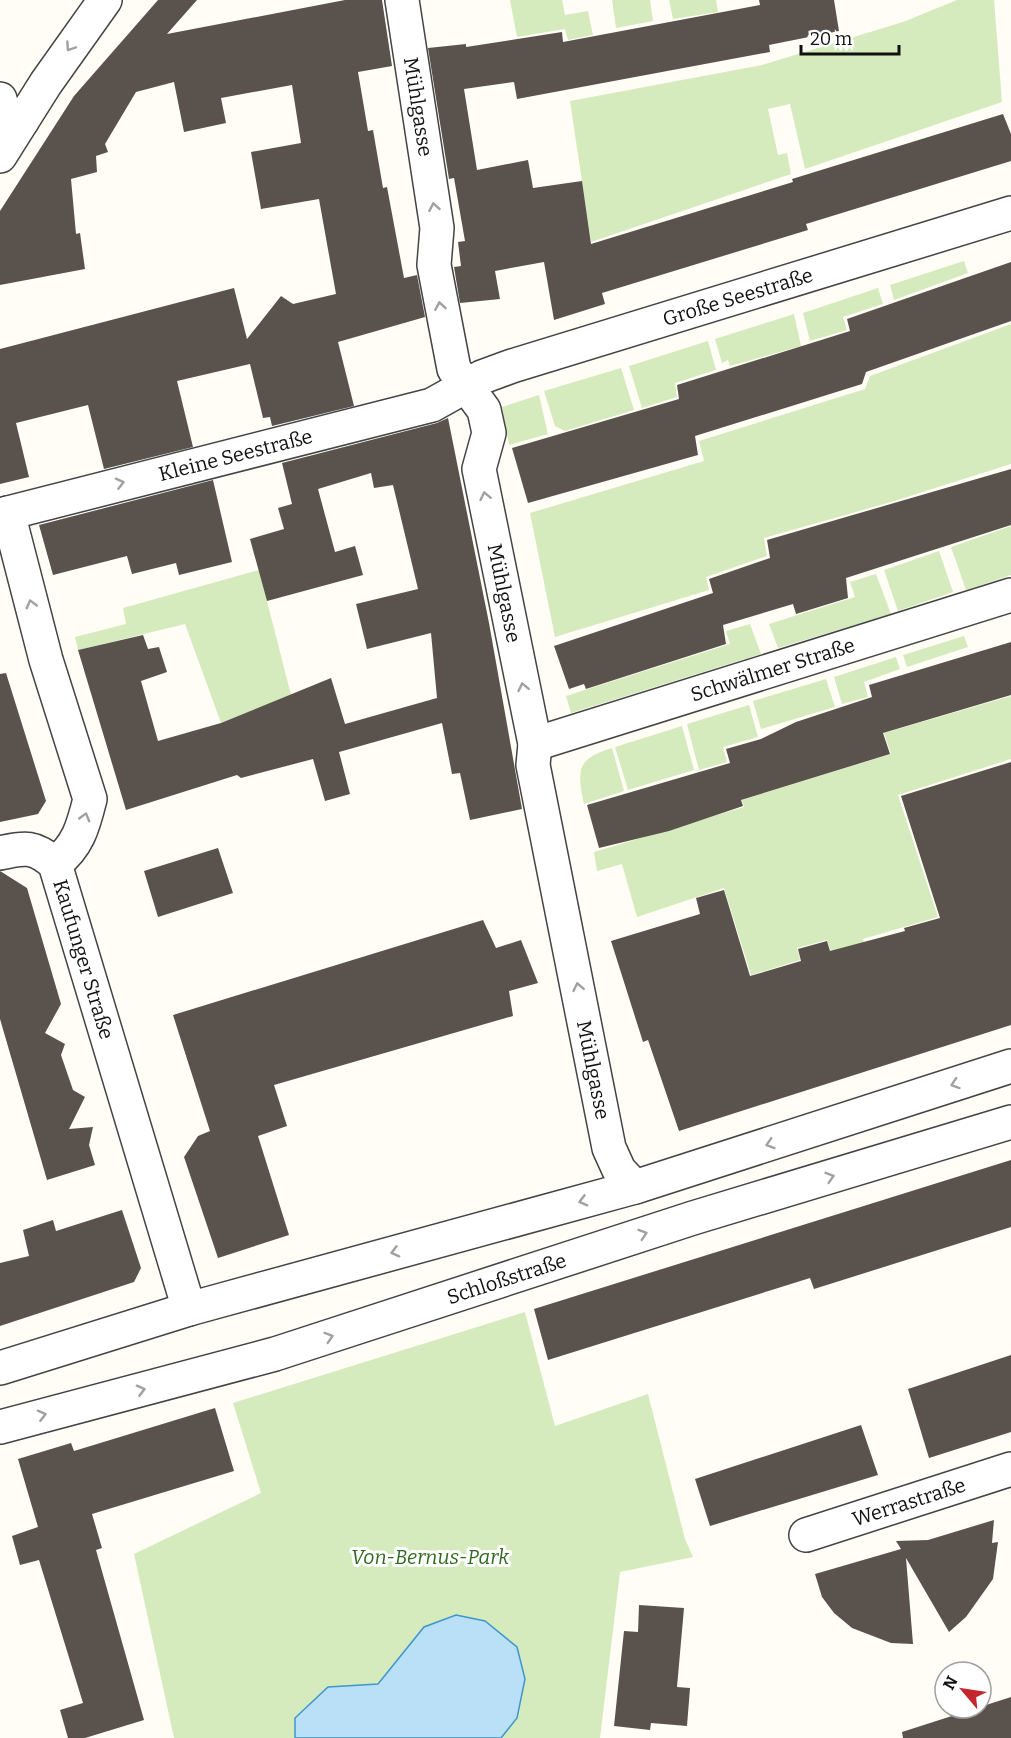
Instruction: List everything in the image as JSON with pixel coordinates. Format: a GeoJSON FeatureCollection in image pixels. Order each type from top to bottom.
{"type":"FeatureCollection","features":[{"type":"Feature","properties":{"kind":"street"},"geometry":{"type":"LineString","coordinates":[[0,156],[11,110],[105,0]]}},
{"type":"Feature","properties":{"kind":"street","name":"Mühlgasse"},"geometry":{"type":"LineString","coordinates":[[402,0],[437,228],[434,265],[444,326],[454,369],[484,410],[489,433],[479,469],[535,744],[533,765],[609,1148],[619,1170],[635,1187]]}},
{"type":"Feature","properties":{"kind":"street","name":"Große Seestraße"},"geometry":{"type":"LineString","coordinates":[[468,386],[482,377],[512,366],[1011,213]]}},
{"type":"Feature","properties":{"kind":"street","name":"Kleine Seestraße"},"geometry":{"type":"LineString","coordinates":[[4,514],[432,405],[468,386]]}},
{"type":"Feature","properties":{"kind":"street","name":"Kaufunger Straße"},"geometry":{"type":"LineString","coordinates":[[4,514],[46,660],[90,799],[84,823],[71,852],[55,864],[189,1310]]}},
{"type":"Feature","properties":{"kind":"street","name":"Schwälmer Straße"},"geometry":{"type":"LineString","coordinates":[[535,744],[1011,595]]}},
{"type":"Feature","properties":{"kind":"street"},"geometry":{"type":"LineString","coordinates":[[0,853],[25,847],[55,864]]}},
{"type":"Feature","properties":{"kind":"street"},"geometry":{"type":"LineString","coordinates":[[0,1368],[189,1310],[635,1187],[1011,1066]]}},
{"type":"Feature","properties":{"kind":"street","name":"Schloßstraße"},"geometry":{"type":"LineString","coordinates":[[0,1426],[275,1354],[693,1218],[1011,1122]]}},
{"type":"Feature","properties":{"kind":"street","name":"Werrastraße"},"geometry":{"type":"LineString","coordinates":[[806,1535],[1011,1469]]}},
{"type":"Feature","properties":{"kind":"green space"},"geometry":{"type":"Polygon","coordinates":[[[510,0],[562,0],[565,15],[588,11],[593,35],[568,40],[565,29],[517,37],[510,0]]]}},
{"type":"Feature","properties":{"kind":"green space"},"geometry":{"type":"Polygon","coordinates":[[[612,0],[650,0],[653,21],[616,28],[612,0]]]}},
{"type":"Feature","properties":{"kind":"green space"},"geometry":{"type":"Polygon","coordinates":[[[669,0],[716,0],[718,12],[673,19],[669,0]]]}},
{"type":"Feature","properties":{"kind":"green space"},"geometry":{"type":"Polygon","coordinates":[[[957,0],[994,0],[1002,102],[805,169],[790,104],[768,109],[778,155],[787,153],[791,174],[591,242],[570,101],[762,65],[903,22],[957,0]]]}},
{"type":"Feature","properties":{"kind":"green space"},"geometry":{"type":"Polygon","coordinates":[[[964,261],[968,273],[894,300],[890,285],[964,261]]]}},
{"type":"Feature","properties":{"kind":"green space"},"geometry":{"type":"Polygon","coordinates":[[[878,288],[883,304],[843,317],[847,330],[810,341],[803,313],[878,288]]]}},
{"type":"Feature","properties":{"kind":"green space"},"geometry":{"type":"Polygon","coordinates":[[[794,314],[801,346],[730,366],[728,360],[722,363],[715,339],[794,314]]]}},
{"type":"Feature","properties":{"kind":"green space"},"geometry":{"type":"Polygon","coordinates":[[[1011,324],[1011,464],[891,502],[764,538],[767,556],[706,577],[709,590],[555,637],[530,513],[704,461],[699,441],[865,389],[870,376],[1011,324]]]}},
{"type":"Feature","properties":{"kind":"green space"},"geometry":{"type":"Polygon","coordinates":[[[708,341],[716,370],[675,383],[677,397],[642,408],[629,366],[708,341]]]}},
{"type":"Feature","properties":{"kind":"green space"},"geometry":{"type":"Polygon","coordinates":[[[621,368],[634,410],[565,431],[555,426],[544,391],[621,368]]]}},
{"type":"Feature","properties":{"kind":"green space"},"geometry":{"type":"Polygon","coordinates":[[[539,395],[548,434],[509,445],[502,407],[539,395]]]}},
{"type":"Feature","properties":{"kind":"green space"},"geometry":{"type":"Polygon","coordinates":[[[1011,526],[1011,575],[966,590],[951,547],[1011,526]]]}},
{"type":"Feature","properties":{"kind":"green space"},"geometry":{"type":"Polygon","coordinates":[[[939,551],[953,592],[898,611],[884,570],[939,551]]]}},
{"type":"Feature","properties":{"kind":"green space"},"geometry":{"type":"Polygon","coordinates":[[[259,570],[291,695],[221,723],[185,624],[78,650],[75,637],[126,624],[123,608],[259,570]]]}},
{"type":"Feature","properties":{"kind":"green space"},"geometry":{"type":"Polygon","coordinates":[[[876,574],[891,614],[778,648],[769,624],[855,597],[850,582],[876,574]]]}},
{"type":"Feature","properties":{"kind":"green space"},"geometry":{"type":"Polygon","coordinates":[[[750,624],[761,654],[571,713],[566,696],[730,644],[726,631],[750,624]]]}},
{"type":"Feature","properties":{"kind":"green space"},"geometry":{"type":"Polygon","coordinates":[[[964,636],[968,647],[907,667],[903,655],[964,636]]]}},
{"type":"Feature","properties":{"kind":"green space"},"geometry":{"type":"Polygon","coordinates":[[[896,657],[900,669],[864,682],[868,697],[842,704],[834,677],[896,657]]]}},
{"type":"Feature","properties":{"kind":"green space"},"geometry":{"type":"Polygon","coordinates":[[[826,679],[835,707],[761,729],[753,701],[826,679]]]}},
{"type":"Feature","properties":{"kind":"green space"},"geometry":{"type":"Polygon","coordinates":[[[1011,696],[1011,759],[898,795],[938,917],[863,939],[884,1016],[854,1018],[827,940],[797,948],[800,960],[751,975],[724,888],[637,917],[622,864],[597,871],[594,852],[744,807],[742,800],[891,754],[884,733],[1011,696]]]}},
{"type":"Feature","properties":{"kind":"green space"},"geometry":{"type":"Polygon","coordinates":[[[749,705],[758,737],[723,747],[727,762],[699,770],[687,724],[749,705]]]}},
{"type":"Feature","properties":{"kind":"green space"},"geometry":{"type":"Polygon","coordinates":[[[682,726],[694,770],[628,790],[615,747],[682,726]]]}},
{"type":"Feature","properties":{"kind":"green space"},"geometry":{"type":"Polygon","coordinates":[[[612,748],[624,791],[584,804],[580,782],[582,767],[591,757],[612,748]]]}},
{"type":"Feature","properties":{"kind":"green space","name":"Von-Bernus-Park"},"geometry":{"type":"Polygon","coordinates":[[[525,1312],[555,1426],[648,1394],[685,1539],[693,1557],[620,1572],[600,1738],[174,1738],[134,1554],[261,1493],[233,1403],[525,1312]]]}},
{"type":"Feature","properties":{"kind":"water"},"geometry":{"type":"Polygon","coordinates":[[[456,1615],[485,1621],[517,1647],[525,1679],[517,1718],[501,1738],[295,1738],[295,1718],[328,1687],[378,1684],[424,1627],[456,1615]]]}},
{"type":"Feature","properties":{"kind":"building"},"geometry":{"type":"Polygon","coordinates":[[[158,0],[197,0],[167,34],[345,0],[382,0],[392,66],[358,72],[368,131],[373,130],[383,188],[387,187],[404,278],[417,275],[425,317],[338,342],[354,406],[272,426],[270,417],[263,418],[250,364],[177,381],[193,447],[104,469],[88,405],[16,423],[29,477],[0,484],[0,349],[234,288],[247,339],[281,296],[293,304],[336,294],[319,199],[261,209],[251,152],[301,143],[292,85],[221,98],[226,123],[184,132],[174,82],[136,92],[105,144],[108,152],[96,156],[97,172],[71,179],[76,234],[80,233],[85,269],[0,285],[0,211],[74,96],[158,0]]]}},
{"type":"Feature","properties":{"kind":"building"},"geometry":{"type":"Polygon","coordinates":[[[759,0],[834,0],[839,31],[769,45],[770,52],[517,99],[514,82],[464,89],[477,170],[528,160],[533,188],[582,181],[591,244],[1003,114],[1011,134],[1011,161],[806,224],[808,230],[602,293],[605,304],[554,320],[544,262],[495,271],[500,299],[460,303],[454,267],[461,266],[458,242],[465,241],[454,178],[449,179],[428,48],[466,44],[466,47],[562,32],[563,42],[760,5],[759,0]]]}},
{"type":"Feature","properties":{"kind":"building"},"geometry":{"type":"Polygon","coordinates":[[[1011,262],[1011,321],[866,372],[862,384],[695,436],[698,455],[528,503],[512,448],[679,399],[677,385],[850,331],[847,319],[1011,262]]]}},
{"type":"Feature","properties":{"kind":"building"},"geometry":{"type":"Polygon","coordinates":[[[448,418],[489,623],[522,809],[470,820],[460,773],[452,774],[442,723],[339,752],[350,794],[325,801],[313,759],[241,778],[237,775],[126,810],[78,650],[143,635],[148,649],[159,647],[167,672],[141,681],[158,741],[221,723],[331,678],[345,724],[437,698],[431,633],[367,649],[356,604],[418,589],[393,485],[374,488],[371,473],[318,489],[335,552],[355,546],[363,575],[267,601],[250,539],[284,529],[278,508],[292,504],[282,463],[437,423],[448,418]]]}},
{"type":"Feature","properties":{"kind":"building"},"geometry":{"type":"Polygon","coordinates":[[[1011,469],[1011,525],[846,578],[848,598],[796,614],[793,604],[723,625],[726,644],[586,689],[584,684],[569,689],[554,646],[713,593],[709,579],[770,558],[767,540],[1011,469]]]}},
{"type":"Feature","properties":{"kind":"building"},"geometry":{"type":"Polygon","coordinates":[[[213,480],[232,562],[179,575],[176,563],[132,574],[127,556],[53,575],[39,525],[213,480]]]}},
{"type":"Feature","properties":{"kind":"building"},"geometry":{"type":"Polygon","coordinates":[[[1011,642],[1011,695],[883,733],[890,754],[741,800],[743,806],[669,831],[599,848],[587,805],[730,763],[726,749],[761,739],[796,722],[872,697],[869,685],[1011,642]]]}},
{"type":"Feature","properties":{"kind":"building"},"geometry":{"type":"Polygon","coordinates":[[[6,673],[46,801],[38,814],[0,822],[0,674],[6,673]]]}},
{"type":"Feature","properties":{"kind":"building"},"geometry":{"type":"Polygon","coordinates":[[[1011,762],[1011,1025],[679,1131],[648,1040],[643,1042],[611,941],[700,914],[696,898],[724,890],[750,976],[801,961],[798,949],[827,941],[830,951],[905,931],[904,928],[940,918],[901,796],[1011,762]]]}},
{"type":"Feature","properties":{"kind":"building"},"geometry":{"type":"Polygon","coordinates":[[[218,848],[233,893],[158,917],[144,871],[218,848]]]}},
{"type":"Feature","properties":{"kind":"building"},"geometry":{"type":"Polygon","coordinates":[[[0,871],[27,888],[61,1004],[45,1033],[65,1044],[61,1055],[73,1090],[85,1097],[69,1129],[93,1127],[89,1145],[95,1165],[47,1180],[0,1019],[0,871]]]}},
{"type":"Feature","properties":{"kind":"building"},"geometry":{"type":"Polygon","coordinates":[[[483,920],[496,948],[521,940],[538,983],[509,991],[513,1016],[274,1085],[287,1126],[258,1136],[289,1235],[218,1258],[184,1157],[198,1136],[210,1131],[173,1015],[483,920]]]}},
{"type":"Feature","properties":{"kind":"building"},"geometry":{"type":"Polygon","coordinates":[[[1011,1160],[1011,1227],[814,1289],[810,1278],[548,1360],[534,1309],[1011,1160]]]}},
{"type":"Feature","properties":{"kind":"building"},"geometry":{"type":"Polygon","coordinates":[[[122,1210],[141,1268],[134,1282],[0,1326],[0,1263],[29,1256],[23,1230],[53,1220],[56,1231],[122,1210]]]}},
{"type":"Feature","properties":{"kind":"building"},"geometry":{"type":"Polygon","coordinates":[[[1011,1355],[1011,1432],[929,1458],[908,1389],[1011,1355]]]}},
{"type":"Feature","properties":{"kind":"building"},"geometry":{"type":"Polygon","coordinates":[[[215,1408],[234,1471],[92,1514],[102,1548],[96,1550],[144,1720],[85,1738],[68,1738],[60,1710],[83,1703],[39,1560],[20,1565],[12,1536],[38,1527],[18,1459],[71,1443],[74,1451],[215,1408]]]}},
{"type":"Feature","properties":{"kind":"building"},"geometry":{"type":"Polygon","coordinates":[[[861,1425],[878,1475],[710,1526],[695,1479],[861,1425]]]}},
{"type":"Feature","properties":{"kind":"building"},"geometry":{"type":"Polygon","coordinates":[[[994,1520],[992,1543],[998,1542],[993,1579],[966,1617],[949,1632],[906,1558],[913,1644],[891,1643],[852,1628],[834,1613],[822,1597],[815,1574],[901,1549],[896,1541],[928,1540],[994,1520]]]}},
{"type":"Feature","properties":{"kind":"building"},"geometry":{"type":"Polygon","coordinates":[[[639,1605],[684,1608],[677,1687],[690,1688],[687,1726],[651,1723],[650,1730],[614,1726],[624,1631],[638,1632],[639,1605]]]}},
{"type":"Feature","properties":{"kind":"building"},"geometry":{"type":"Polygon","coordinates":[[[1011,1697],[1011,1738],[903,1738],[902,1732],[939,1720],[993,1720],[993,1703],[1011,1697]]]}}]}
